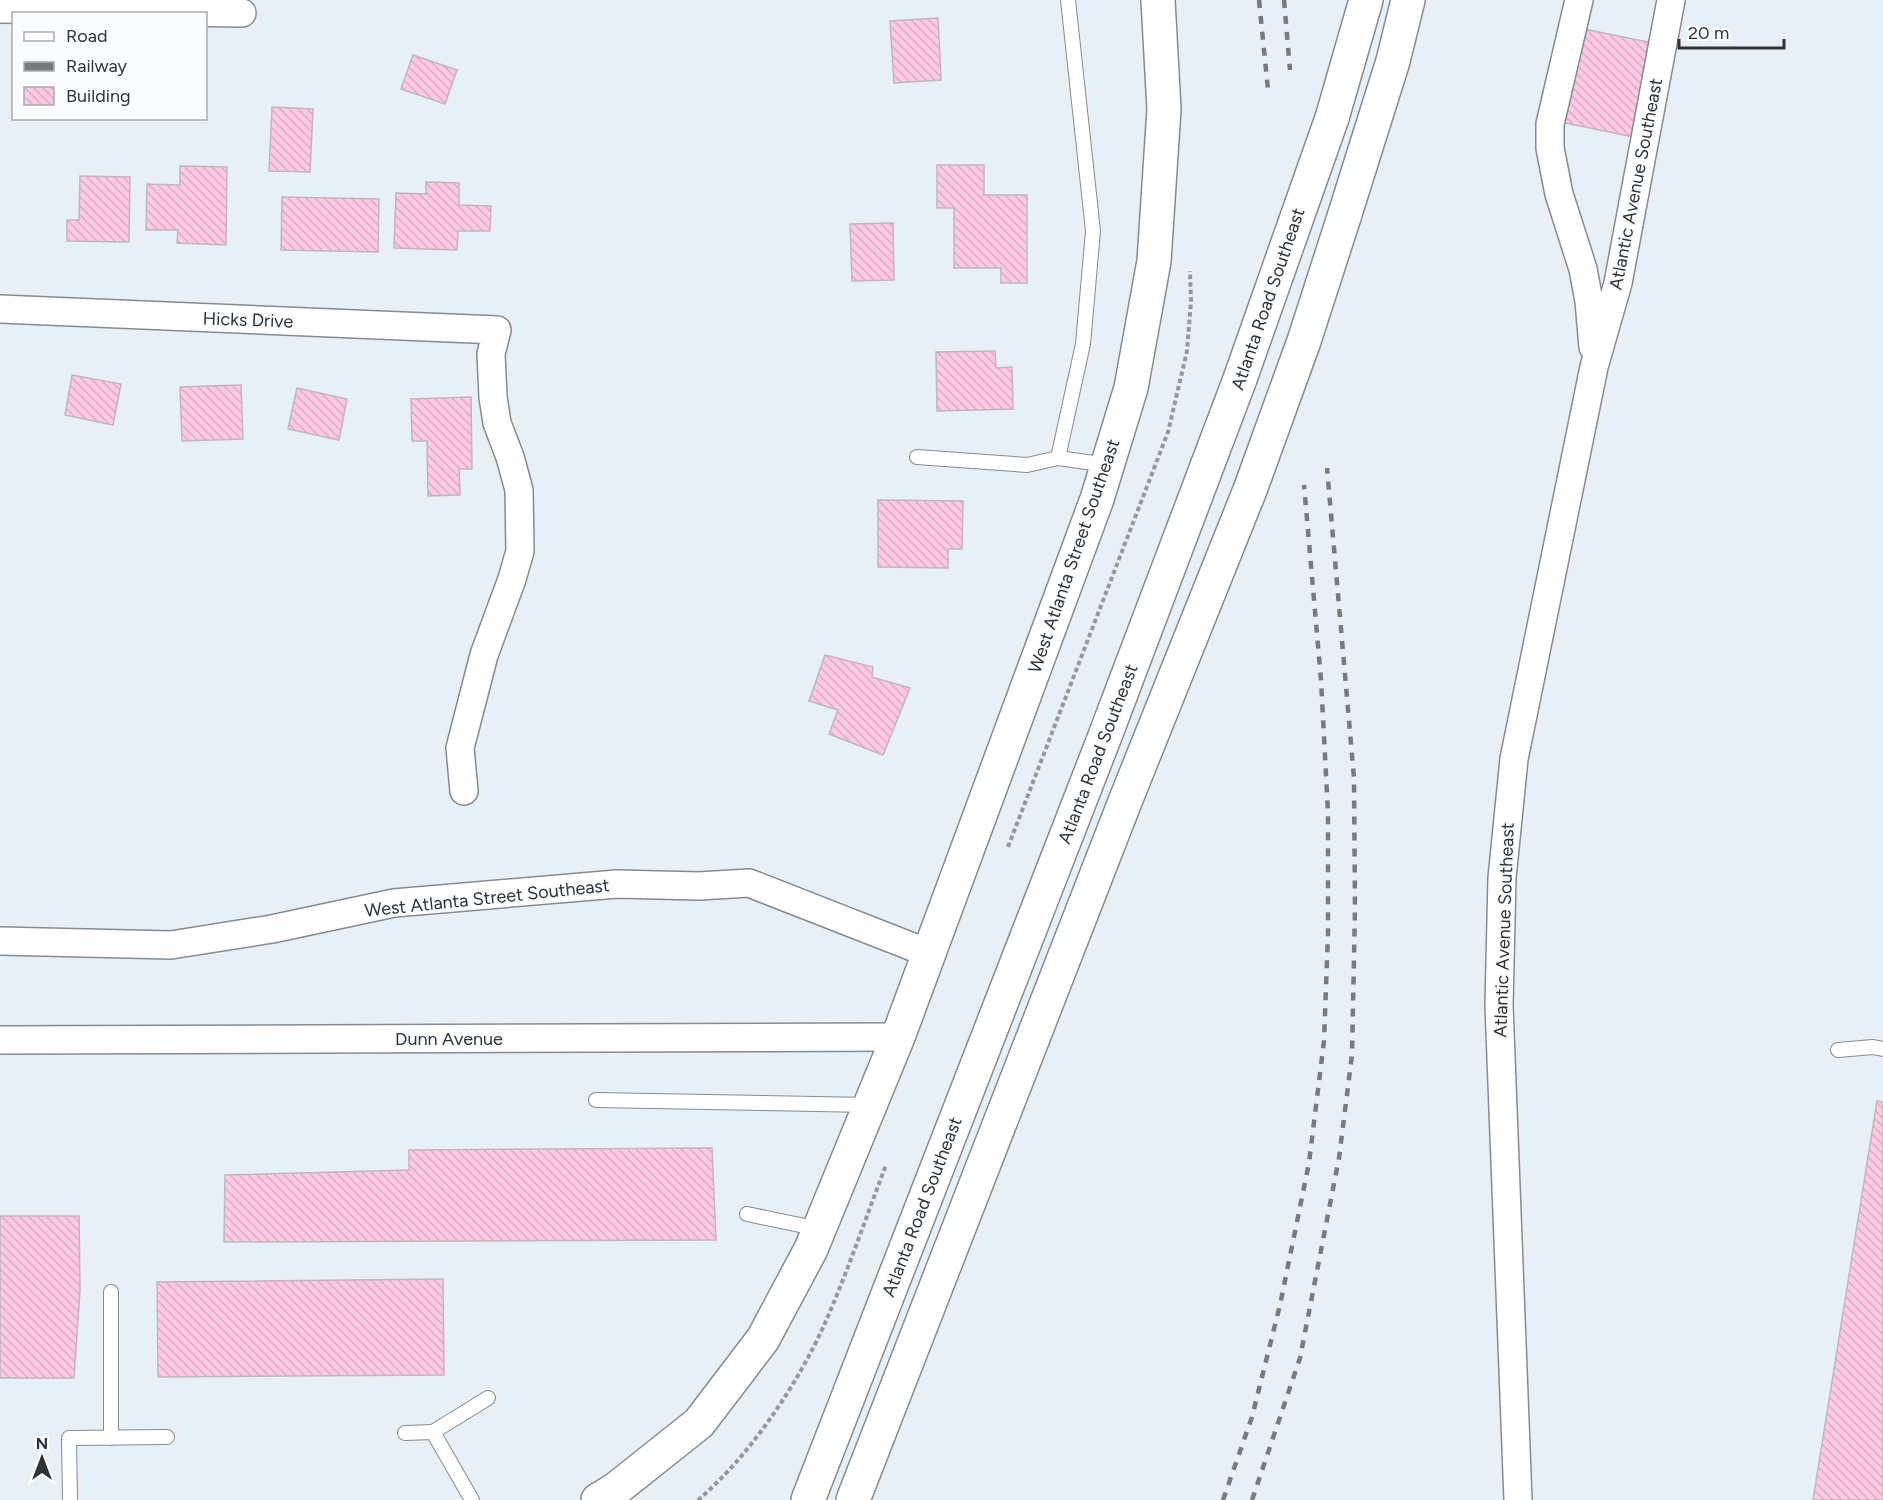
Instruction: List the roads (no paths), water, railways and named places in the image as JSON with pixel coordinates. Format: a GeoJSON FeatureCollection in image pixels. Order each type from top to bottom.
{"type":"FeatureCollection","features":[{"type":"Feature","properties":{"kind":"main road","name":"West Atlanta Street Southeast"},"geometry":{"type":"LineString","coordinates":[[598,1500],[616,1489],[699,1423],[763,1339],[811,1249],[898,1037],[1097,499],[1131,388],[1154,261],[1164,109],[1158,0]]}},
{"type":"Feature","properties":{"kind":"main road","name":"Atlanta Road Southeast"},"geometry":{"type":"LineString","coordinates":[[808,1500],[1109,725],[1240,379],[1332,118],[1366,0]]}},
{"type":"Feature","properties":{"kind":"main road"},"geometry":{"type":"LineString","coordinates":[[853,1500],[1117,820],[1250,489],[1304,341],[1393,60],[1408,0]]}},
{"type":"Feature","properties":{"kind":"street","name":"Atlantic Avenue Southeast"},"geometry":{"type":"LineString","coordinates":[[1579,0],[1550,124],[1550,148],[1559,194],[1583,269],[1592,322],[1594,367]]}},
{"type":"Feature","properties":{"kind":"street","name":"Atlantic Avenue Southeast"},"geometry":{"type":"LineString","coordinates":[[1518,1500],[1499,1005],[1502,878],[1514,759],[1594,367],[1618,283],[1671,0]]}},
{"type":"Feature","properties":{"kind":"street"},"geometry":{"type":"LineString","coordinates":[[0,9],[182,12]]}},
{"type":"Feature","properties":{"kind":"street"},"geometry":{"type":"LineString","coordinates":[[207,12],[242,13]]}},
{"type":"Feature","properties":{"kind":"street","name":"Hicks Drive"},"geometry":{"type":"LineString","coordinates":[[0,309],[496,330],[491,354],[493,397],[496,423],[510,456],[519,489],[520,551],[484,655],[460,748],[464,791]]}},
{"type":"Feature","properties":{"kind":"street","name":"West Atlanta Street Southeast"},"geometry":{"type":"LineString","coordinates":[[0,940],[171,945],[272,929],[394,903],[617,884],[699,886],[749,883],[928,953]]}},
{"type":"Feature","properties":{"kind":"street","name":"Dunn Avenue"},"geometry":{"type":"LineString","coordinates":[[0,1040],[898,1037]]}},
{"type":"Feature","properties":{"kind":"lane"},"geometry":{"type":"LineString","coordinates":[[1058,458],[1083,344],[1093,231],[1068,0]]}},
{"type":"Feature","properties":{"kind":"lane"},"geometry":{"type":"LineString","coordinates":[[917,457],[1027,465],[1058,458],[1107,465]]}},
{"type":"Feature","properties":{"kind":"lane"},"geometry":{"type":"LineString","coordinates":[[1838,1050],[1873,1047],[1883,1049]]}},
{"type":"Feature","properties":{"kind":"lane"},"geometry":{"type":"LineString","coordinates":[[596,1100],[870,1105]]}},
{"type":"Feature","properties":{"kind":"lane"},"geometry":{"type":"LineString","coordinates":[[747,1214],[819,1229]]}},
{"type":"Feature","properties":{"kind":"lane"},"geometry":{"type":"LineString","coordinates":[[111,1292],[111,1438]]}},
{"type":"Feature","properties":{"kind":"lane"},"geometry":{"type":"LineString","coordinates":[[405,1433],[433,1432],[488,1398]]}},
{"type":"Feature","properties":{"kind":"lane"},"geometry":{"type":"LineString","coordinates":[[433,1432],[472,1500]]}},
{"type":"Feature","properties":{"kind":"lane"},"geometry":{"type":"LineString","coordinates":[[70,1500],[69,1438],[167,1437]]}},
{"type":"Feature","properties":{"kind":"railway"},"geometry":{"type":"LineString","coordinates":[[1259,0],[1268,90]]}},
{"type":"Feature","properties":{"kind":"railway"},"geometry":{"type":"LineString","coordinates":[[1284,0],[1290,70]]}},
{"type":"Feature","properties":{"kind":"railway"},"geometry":{"type":"LineString","coordinates":[[1252,1500],[1300,1358],[1339,1158],[1352,1055],[1355,909],[1354,778],[1327,468]]}},
{"type":"Feature","properties":{"kind":"railway"},"geometry":{"type":"LineString","coordinates":[[1223,1500],[1252,1417],[1280,1305],[1309,1163],[1324,1041],[1328,934],[1328,813],[1321,680],[1304,485]]}}]}
